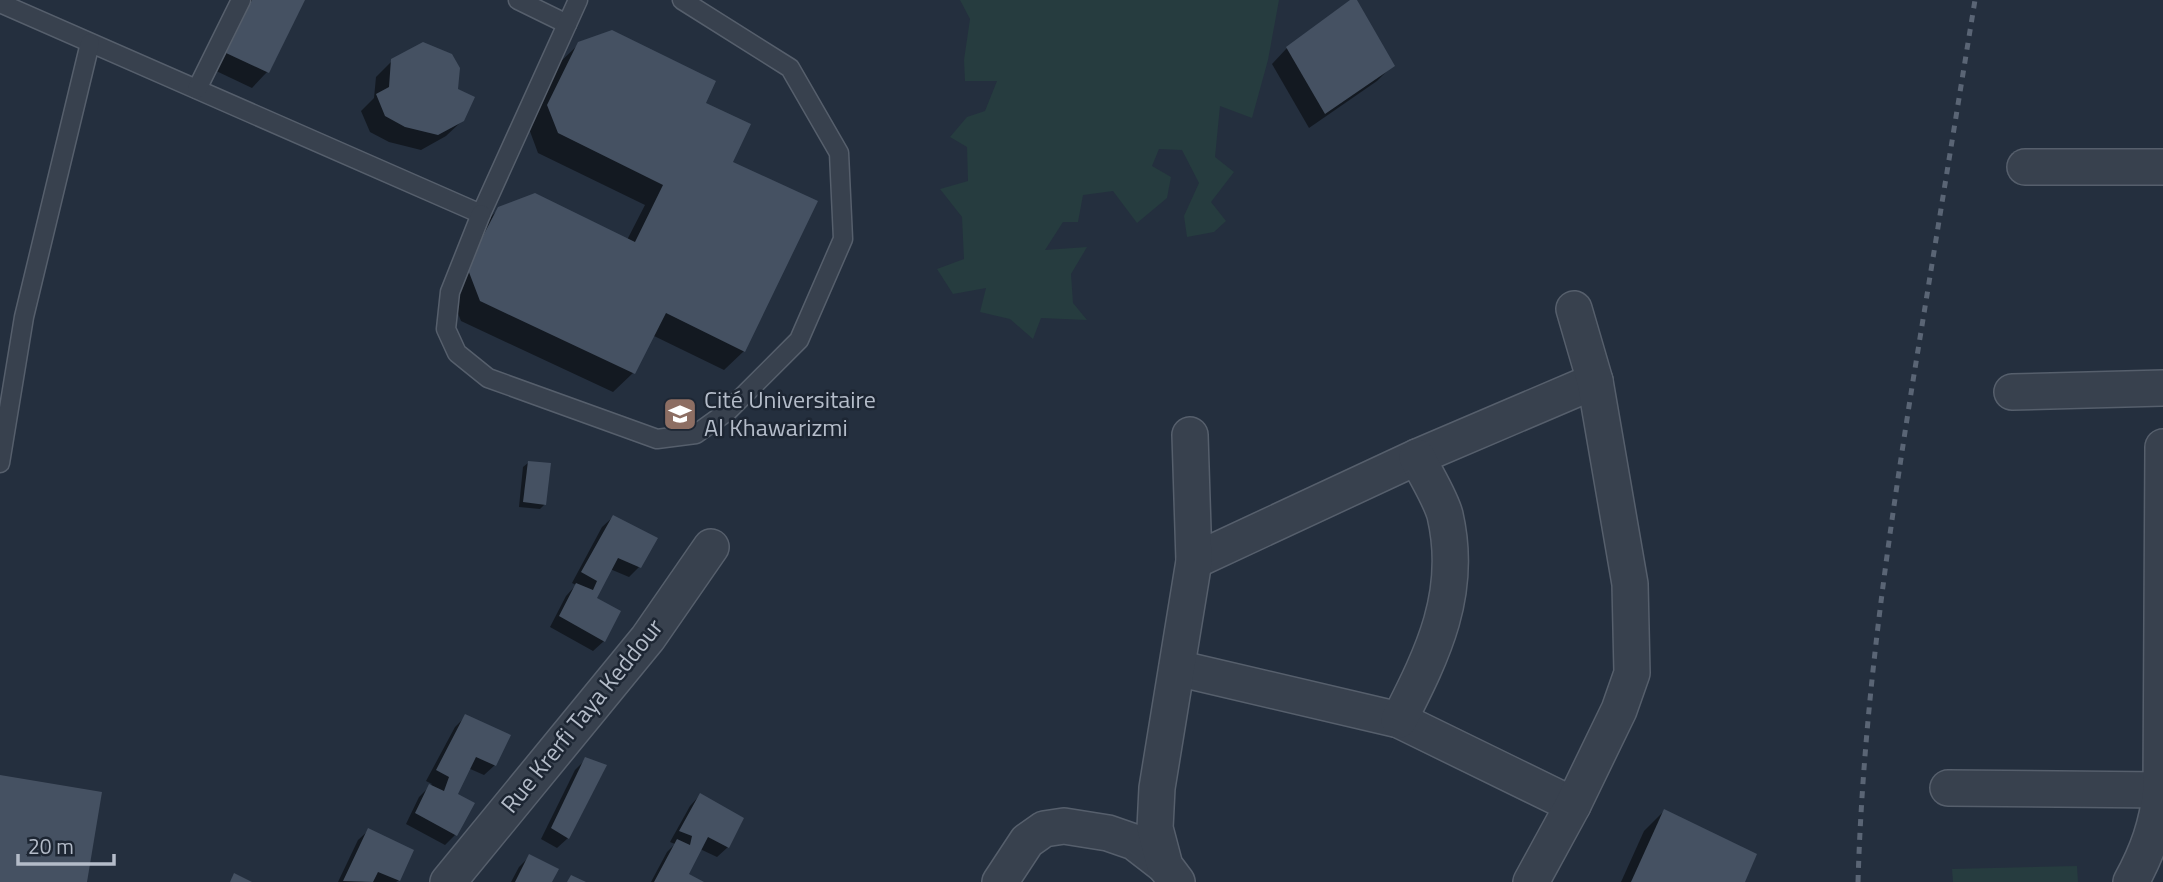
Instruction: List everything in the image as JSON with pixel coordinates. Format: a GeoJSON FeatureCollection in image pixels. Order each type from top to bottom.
{"type":"FeatureCollection","features":[{"type":"Feature","properties":{"kind":"street"},"geometry":{"type":"LineString","coordinates":[[2025,167],[2163,167]]}},
{"type":"Feature","properties":{"kind":"street"},"geometry":{"type":"LineString","coordinates":[[1531,882],[1619,710],[1632,673],[1630,584],[1595,381],[1574,309]]}},
{"type":"Feature","properties":{"kind":"street"},"geometry":{"type":"LineString","coordinates":[[1195,561],[1417,457],[1595,381]]}},
{"type":"Feature","properties":{"kind":"street"},"geometry":{"type":"LineString","coordinates":[[2012,392],[2163,388]]}},
{"type":"Feature","properties":{"kind":"street"},"geometry":{"type":"LineString","coordinates":[[1171,874],[1154,828],[1157,788],[1195,561],[1190,435]]}},
{"type":"Feature","properties":{"kind":"street"},"geometry":{"type":"LineString","coordinates":[[2132,882],[2146,854],[2158,818],[2162,790],[2163,447]]}},
{"type":"Feature","properties":{"kind":"street"},"geometry":{"type":"LineString","coordinates":[[1399,720],[1428,662],[1447,606],[1450,566],[1444,513],[1417,457]]}},
{"type":"Feature","properties":{"kind":"street","name":"Rue Krerfi Taya Keddour"},"geometry":{"type":"LineString","coordinates":[[448,882],[648,638],[711,547]]}},
{"type":"Feature","properties":{"kind":"street"},"geometry":{"type":"LineString","coordinates":[[1177,668],[1399,720],[1573,804]]}},
{"type":"Feature","properties":{"kind":"street"},"geometry":{"type":"LineString","coordinates":[[1948,788],[2162,790]]}},
{"type":"Feature","properties":{"kind":"street"},"geometry":{"type":"LineString","coordinates":[[1000,882],[1027,841],[1044,829],[1064,826],[1108,833],[1134,842],[1171,874]]}},
{"type":"Feature","properties":{"kind":"lane"},"geometry":{"type":"LineString","coordinates":[[197,89],[241,0]]}},
{"type":"Feature","properties":{"kind":"lane"},"geometry":{"type":"LineString","coordinates":[[518,0],[567,24]]}},
{"type":"Feature","properties":{"kind":"lane"},"geometry":{"type":"LineString","coordinates":[[578,0],[481,214],[450,292],[446,329],[457,353],[488,378],[657,439],[696,433],[707,426],[728,411],[799,340],[844,239],[839,153],[790,68],[682,0]]}},
{"type":"Feature","properties":{"kind":"lane"},"geometry":{"type":"LineString","coordinates":[[0,3],[481,214]]}},
{"type":"Feature","properties":{"kind":"lane"},"geometry":{"type":"LineString","coordinates":[[0,463],[24,317],[90,43]]}},
{"type":"Feature","properties":{"kind":"green space"},"geometry":{"type":"Polygon","coordinates":[[[960,0],[1279,0],[1268,60],[1252,118],[1220,106],[1215,157],[1234,172],[1211,202],[1226,221],[1214,232],[1187,237],[1184,216],[1199,183],[1182,150],[1159,149],[1152,166],[1171,177],[1167,198],[1137,223],[1113,191],[1083,195],[1078,222],[1063,222],[1045,250],[1087,247],[1071,274],[1073,303],[1087,320],[1041,318],[1033,339],[1010,319],[980,312],[986,288],[953,294],[937,269],[964,259],[962,217],[940,189],[968,181],[967,147],[950,137],[967,117],[985,111],[997,81],[965,81],[964,60],[970,19],[960,0]]]}},
{"type":"Feature","properties":{"kind":"green space"},"geometry":{"type":"Polygon","coordinates":[[[2077,866],[2078,882],[1953,882],[1952,869],[2077,866]]]}},
{"type":"Feature","properties":{"kind":"building"},"geometry":{"type":"Polygon","coordinates":[[[252,0],[305,0],[269,73],[226,53],[252,0]]]}},
{"type":"Feature","properties":{"kind":"building"},"geometry":{"type":"Polygon","coordinates":[[[1350,0],[1357,0],[1395,66],[1325,114],[1286,47],[1350,0]]]}},
{"type":"Feature","properties":{"kind":"building"},"geometry":{"type":"Polygon","coordinates":[[[612,30],[716,81],[706,103],[751,124],[733,162],[818,201],[745,352],[666,313],[635,374],[480,301],[467,267],[498,207],[535,193],[635,242],[663,185],[558,133],[547,105],[578,42],[612,30]]]}},
{"type":"Feature","properties":{"kind":"building"},"geometry":{"type":"Polygon","coordinates":[[[423,42],[452,54],[460,68],[458,89],[475,97],[464,121],[438,135],[405,127],[385,116],[376,94],[389,87],[391,59],[423,42]]]}},
{"type":"Feature","properties":{"kind":"building"},"geometry":{"type":"Polygon","coordinates":[[[528,461],[551,463],[546,505],[523,502],[528,461]]]}},
{"type":"Feature","properties":{"kind":"building"},"geometry":{"type":"Polygon","coordinates":[[[613,515],[658,538],[641,568],[618,558],[597,598],[621,611],[605,642],[559,616],[576,583],[593,590],[597,581],[581,572],[613,515]]]}},
{"type":"Feature","properties":{"kind":"building"},"geometry":{"type":"Polygon","coordinates":[[[465,714],[511,735],[496,766],[476,757],[458,794],[475,803],[457,836],[415,813],[429,784],[444,791],[449,777],[436,770],[465,714]]]}},
{"type":"Feature","properties":{"kind":"building"},"geometry":{"type":"Polygon","coordinates":[[[585,757],[607,765],[569,839],[551,828],[585,757]]]}},
{"type":"Feature","properties":{"kind":"building"},"geometry":{"type":"Polygon","coordinates":[[[0,775],[102,792],[87,882],[0,882],[0,775]]]}},
{"type":"Feature","properties":{"kind":"building"},"geometry":{"type":"Polygon","coordinates":[[[700,793],[744,818],[729,848],[708,837],[689,874],[704,882],[654,882],[677,839],[690,845],[692,836],[679,831],[700,793]]]}},
{"type":"Feature","properties":{"kind":"building"},"geometry":{"type":"Polygon","coordinates":[[[1664,809],[1757,854],[1745,882],[1631,882],[1664,809]]]}},
{"type":"Feature","properties":{"kind":"building"},"geometry":{"type":"Polygon","coordinates":[[[368,828],[414,850],[400,881],[378,872],[373,882],[343,881],[368,828]]]}},
{"type":"Feature","properties":{"kind":"building"},"geometry":{"type":"Polygon","coordinates":[[[529,854],[559,869],[552,882],[515,882],[529,854]]]}},
{"type":"Feature","properties":{"kind":"building"},"geometry":{"type":"Polygon","coordinates":[[[234,873],[252,882],[230,882],[234,873]]]}},
{"type":"Feature","properties":{"kind":"building"},"geometry":{"type":"Polygon","coordinates":[[[571,875],[586,882],[567,882],[571,875]]]}},
{"type":"Feature","properties":{"kind":"railway"},"geometry":{"type":"LineString","coordinates":[[1858,882],[1870,695],[1893,511],[1975,0]]}},
{"type":"Feature","properties":{"kind":"place","name":"Cité Universitaire Al Khawarizmi"},"geometry":{"type":"Point","coordinates":[680,414]}}]}
